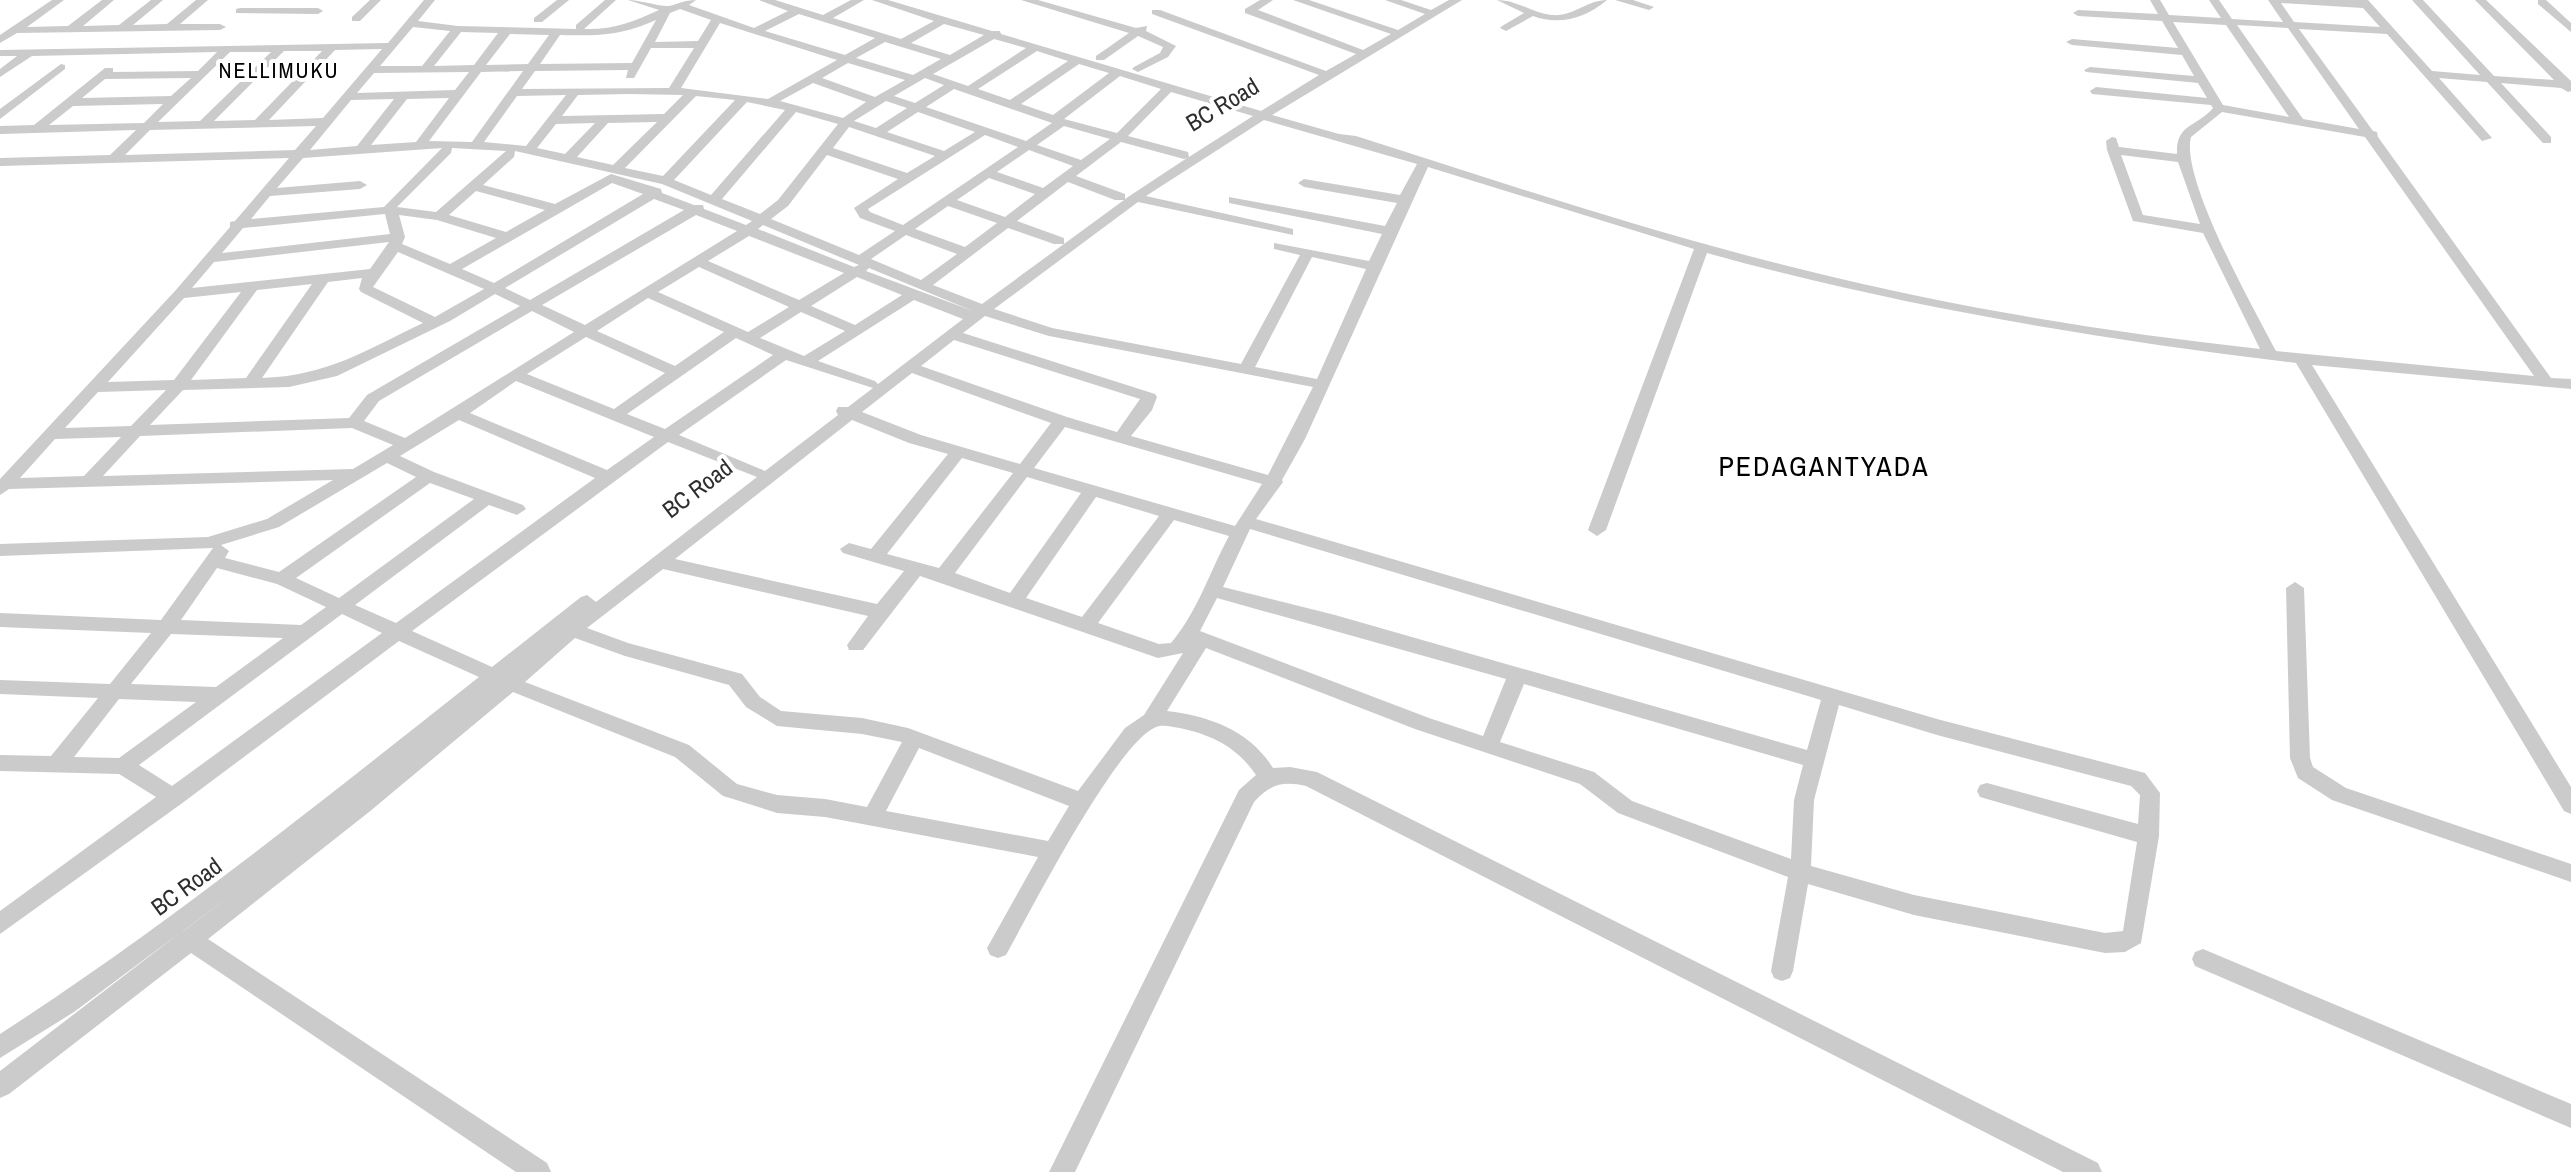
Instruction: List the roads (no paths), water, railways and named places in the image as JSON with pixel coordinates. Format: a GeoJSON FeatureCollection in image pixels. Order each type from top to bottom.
{"type":"FeatureCollection","features":[{"type":"Feature","properties":{"kind":"street"},"geometry":{"type":"LineString","coordinates":[[0,40],[59,0]]}},
{"type":"Feature","properties":{"kind":"street"},"geometry":{"type":"LineString","coordinates":[[70,30],[109,0]]}},
{"type":"Feature","properties":{"kind":"street"},"geometry":{"type":"LineString","coordinates":[[84,51],[158,0]]}},
{"type":"Feature","properties":{"kind":"street"},"geometry":{"type":"LineString","coordinates":[[169,28],[203,0]]}},
{"type":"Feature","properties":{"kind":"street"},"geometry":{"type":"LineString","coordinates":[[207,46],[220,27],[253,0]]}},
{"type":"Feature","properties":{"kind":"street"},"geometry":{"type":"LineString","coordinates":[[240,11],[313,15],[331,0]]}},
{"type":"Feature","properties":{"kind":"street"},"geometry":{"type":"LineString","coordinates":[[356,19],[376,0]]}},
{"type":"Feature","properties":{"kind":"street"},"geometry":{"type":"LineString","coordinates":[[2,487],[180,294],[235,225],[298,157],[345,97],[430,0]]}},
{"type":"Feature","properties":{"kind":"street"},"geometry":{"type":"LineString","coordinates":[[543,0],[561,2]]}},
{"type":"Feature","properties":{"kind":"street"},"geometry":{"type":"LineString","coordinates":[[580,27],[611,0]]}},
{"type":"Feature","properties":{"kind":"street"},"geometry":{"type":"LineString","coordinates":[[633,0],[679,5],[755,32],[952,85],[1059,121],[1184,155]]}},
{"type":"Feature","properties":{"kind":"street"},"geometry":{"type":"LineString","coordinates":[[764,0],[799,6],[825,18],[952,59]]}},
{"type":"Feature","properties":{"kind":"street"},"geometry":{"type":"LineString","coordinates":[[825,18],[859,0]]}},
{"type":"Feature","properties":{"kind":"street"},"geometry":{"type":"LineString","coordinates":[[877,0],[909,3],[997,32],[1034,48],[1168,88],[1266,111]]}},
{"type":"Feature","properties":{"kind":"street"},"geometry":{"type":"LineString","coordinates":[[1026,0],[1138,32],[1170,46],[1164,55],[1138,69]]}},
{"type":"Feature","properties":{"kind":"street"},"geometry":{"type":"LineString","coordinates":[[1268,0],[1250,9],[1250,13],[1358,51]]}},
{"type":"Feature","properties":{"kind":"street"},"geometry":{"type":"LineString","coordinates":[[1298,0],[1393,31]]}},
{"type":"Feature","properties":{"kind":"street"},"geometry":{"type":"LineString","coordinates":[[1390,0],[1426,11]]}},
{"type":"Feature","properties":{"kind":"street","name":"BC Road"},"geometry":{"type":"LineString","coordinates":[[1266,111],[1321,72],[1446,0]]}},
{"type":"Feature","properties":{"kind":"street","name":"BC Road"},"geometry":{"type":"LineString","coordinates":[[4,1042],[274,851],[504,680],[560,623],[757,472],[843,411],[870,384],[973,311],[1059,241],[1128,198],[1184,155],[1457,0]]}},
{"type":"Feature","properties":{"kind":"street"},"geometry":{"type":"LineString","coordinates":[[1502,0],[1563,20],[1602,0]]}},
{"type":"Feature","properties":{"kind":"street"},"geometry":{"type":"LineString","coordinates":[[1620,0],[1649,7]]}},
{"type":"Feature","properties":{"kind":"street"},"geometry":{"type":"LineString","coordinates":[[2155,0],[2217,105],[2215,116],[2183,139],[2183,159],[2210,230],[2271,357]]}},
{"type":"Feature","properties":{"kind":"street"},"geometry":{"type":"LineString","coordinates":[[2214,0],[2298,121]]}},
{"type":"Feature","properties":{"kind":"street"},"geometry":{"type":"LineString","coordinates":[[2276,0],[2365,3],[2486,138]]}},
{"type":"Feature","properties":{"kind":"street"},"geometry":{"type":"LineString","coordinates":[[2276,0],[2546,382]]}},
{"type":"Feature","properties":{"kind":"street"},"geometry":{"type":"LineString","coordinates":[[2417,0],[2547,140]]}},
{"type":"Feature","properties":{"kind":"street"},"geometry":{"type":"LineString","coordinates":[[2480,0],[2569,87]]}},
{"type":"Feature","properties":{"kind":"street"},"geometry":{"type":"LineString","coordinates":[[538,20],[561,2]]}},
{"type":"Feature","properties":{"kind":"street"},"geometry":{"type":"LineString","coordinates":[[2542,2],[2571,29]]}},
{"type":"Feature","properties":{"kind":"street"},"geometry":{"type":"LineString","coordinates":[[890,15],[909,3]]}},
{"type":"Feature","properties":{"kind":"street"},"geometry":{"type":"LineString","coordinates":[[909,3],[943,20],[1138,69],[1338,138],[1352,139],[1702,247],[1923,301],[2271,357],[2571,384]]}},
{"type":"Feature","properties":{"kind":"street"},"geometry":{"type":"LineString","coordinates":[[412,20],[458,29],[607,33],[628,28],[679,5]]}},
{"type":"Feature","properties":{"kind":"street"},"geometry":{"type":"LineString","coordinates":[[619,91],[679,5]]}},
{"type":"Feature","properties":{"kind":"street"},"geometry":{"type":"LineString","coordinates":[[755,32],[799,6]]}},
{"type":"Feature","properties":{"kind":"street"},"geometry":{"type":"LineString","coordinates":[[1100,58],[1138,32],[1156,6],[1321,72]]}},
{"type":"Feature","properties":{"kind":"street"},"geometry":{"type":"LineString","coordinates":[[1506,28],[1532,12]]}},
{"type":"Feature","properties":{"kind":"street"},"geometry":{"type":"LineString","coordinates":[[2078,13],[2390,31]]}},
{"type":"Feature","properties":{"kind":"street"},"geometry":{"type":"LineString","coordinates":[[673,91],[717,19]]}},
{"type":"Feature","properties":{"kind":"street"},"geometry":{"type":"LineString","coordinates":[[902,43],[943,20]]}},
{"type":"Feature","properties":{"kind":"street"},"geometry":{"type":"LineString","coordinates":[[864,30],[877,23]]}},
{"type":"Feature","properties":{"kind":"street"},"geometry":{"type":"LineString","coordinates":[[16,30],[220,27]]}},
{"type":"Feature","properties":{"kind":"street"},"geometry":{"type":"LineString","coordinates":[[425,69],[458,29]]}},
{"type":"Feature","properties":{"kind":"street"},"geometry":{"type":"LineString","coordinates":[[419,146],[506,31]]}},
{"type":"Feature","properties":{"kind":"street"},"geometry":{"type":"LineString","coordinates":[[3,553],[228,539],[273,523],[389,457],[747,231],[783,203],[826,150],[844,122],[997,32]]}},
{"type":"Feature","properties":{"kind":"street"},"geometry":{"type":"LineString","coordinates":[[591,55],[607,33]]}},
{"type":"Feature","properties":{"kind":"street"},"geometry":{"type":"LineString","coordinates":[[477,144],[555,34]]}},
{"type":"Feature","properties":{"kind":"street"},"geometry":{"type":"LineString","coordinates":[[769,103],[885,37]]}},
{"type":"Feature","properties":{"kind":"street"},"geometry":{"type":"LineString","coordinates":[[2072,42],[2184,52]]}},
{"type":"Feature","properties":{"kind":"street"},"geometry":{"type":"LineString","coordinates":[[649,45],[702,44]]}},
{"type":"Feature","properties":{"kind":"street"},"geometry":{"type":"LineString","coordinates":[[0,53],[25,56],[84,51],[180,50],[207,46],[226,50],[388,46]]}},
{"type":"Feature","properties":{"kind":"street"},"geometry":{"type":"LineString","coordinates":[[259,123],[332,47]]}},
{"type":"Feature","properties":{"kind":"street"},"geometry":{"type":"LineString","coordinates":[[969,90],[1034,48]]}},
{"type":"Feature","properties":{"kind":"street"},"geometry":{"type":"LineString","coordinates":[[203,125],[280,49]]}},
{"type":"Feature","properties":{"kind":"street"},"geometry":{"type":"LineString","coordinates":[[112,160],[226,50]]}},
{"type":"Feature","properties":{"kind":"street"},"geometry":{"type":"LineString","coordinates":[[368,70],[533,66],[591,55],[636,66]]}},
{"type":"Feature","properties":{"kind":"street"},"geometry":{"type":"LineString","coordinates":[[4,72],[25,56]]}},
{"type":"Feature","properties":{"kind":"street"},"geometry":{"type":"LineString","coordinates":[[1011,105],[1077,60]]}},
{"type":"Feature","properties":{"kind":"street"},"geometry":{"type":"LineString","coordinates":[[37,129],[112,66]]}},
{"type":"Feature","properties":{"kind":"street"},"geometry":{"type":"LineString","coordinates":[[0,115],[61,67]]}},
{"type":"Feature","properties":{"kind":"street"},"geometry":{"type":"LineString","coordinates":[[2090,70],[2204,80]]}},
{"type":"Feature","properties":{"kind":"street"},"geometry":{"type":"LineString","coordinates":[[617,414],[676,372],[801,304],[863,265],[906,230],[1025,148],[1118,72]]}},
{"type":"Feature","properties":{"kind":"street"},"geometry":{"type":"LineString","coordinates":[[101,76],[200,74]]}},
{"type":"Feature","properties":{"kind":"street"},"geometry":{"type":"LineString","coordinates":[[2427,74],[2569,87]]}},
{"type":"Feature","properties":{"kind":"street"},"geometry":{"type":"LineString","coordinates":[[812,78],[916,108],[981,133],[1083,165]]}},
{"type":"Feature","properties":{"kind":"street"},"geometry":{"type":"LineString","coordinates":[[878,132],[952,85]]}},
{"type":"Feature","properties":{"kind":"street"},"geometry":{"type":"LineString","coordinates":[[805,362],[920,289],[968,253],[1004,222],[1120,137],[1168,88]]}},
{"type":"Feature","properties":{"kind":"street"},"geometry":{"type":"LineString","coordinates":[[513,93],[673,91],[744,98],[844,122],[944,155]]}},
{"type":"Feature","properties":{"kind":"street"},"geometry":{"type":"LineString","coordinates":[[2096,91],[2217,105],[2373,135]]}},
{"type":"Feature","properties":{"kind":"street"},"geometry":{"type":"LineString","coordinates":[[529,150],[574,92]]}},
{"type":"Feature","properties":{"kind":"street"},"geometry":{"type":"LineString","coordinates":[[453,268],[615,173],[692,93]]}},
{"type":"Feature","properties":{"kind":"street"},"geometry":{"type":"LineString","coordinates":[[345,97],[457,94]]}},
{"type":"Feature","properties":{"kind":"street"},"geometry":{"type":"LineString","coordinates":[[361,150],[403,96]]}},
{"type":"Feature","properties":{"kind":"street"},"geometry":{"type":"LineString","coordinates":[[96,387],[250,384],[311,380],[332,373],[435,323],[661,187],[744,98]]}},
{"type":"Feature","properties":{"kind":"street"},"geometry":{"type":"LineString","coordinates":[[70,102],[172,100]]}},
{"type":"Feature","properties":{"kind":"street"},"geometry":{"type":"LineString","coordinates":[[714,200],[792,109]]}},
{"type":"Feature","properties":{"kind":"street"},"geometry":{"type":"LineString","coordinates":[[0,1086],[189,939],[504,680],[660,562],[843,411],[910,367],[952,334],[973,311],[1128,198],[1266,111]]}},
{"type":"Feature","properties":{"kind":"street"},"geometry":{"type":"LineString","coordinates":[[554,120],[665,118]]}},
{"type":"Feature","properties":{"kind":"street"},"geometry":{"type":"LineString","coordinates":[[569,158],[604,120]]}},
{"type":"Feature","properties":{"kind":"street"},"geometry":{"type":"LineString","coordinates":[[0,130],[326,122]]}},
{"type":"Feature","properties":{"kind":"street"},"geometry":{"type":"LineString","coordinates":[[968,253],[865,215],[861,208],[981,133]]}},
{"type":"Feature","properties":{"kind":"street"},"geometry":{"type":"LineString","coordinates":[[0,162],[298,157],[361,150],[477,144],[529,150],[569,158],[714,200],[973,311],[1089,342],[1321,384]]}},
{"type":"Feature","properties":{"kind":"street"},"geometry":{"type":"LineString","coordinates":[[2183,159],[2112,145],[2138,218],[2210,230]]}},
{"type":"Feature","properties":{"kind":"street"},"geometry":{"type":"LineString","coordinates":[[0,168],[447,150],[510,154],[615,173]]}},
{"type":"Feature","properties":{"kind":"street"},"geometry":{"type":"LineString","coordinates":[[435,323],[366,289],[396,242],[389,210],[395,199],[447,150]]}},
{"type":"Feature","properties":{"kind":"street"},"geometry":{"type":"LineString","coordinates":[[826,150],[908,178]]}},
{"type":"Feature","properties":{"kind":"street"},"geometry":{"type":"LineString","coordinates":[[439,216],[510,154]]}},
{"type":"Feature","properties":{"kind":"street"},"geometry":{"type":"LineString","coordinates":[[998,948],[1083,802],[1123,742],[1152,719],[1195,636],[1210,590],[1242,528],[1275,482],[1389,231],[1424,162]]}},
{"type":"Feature","properties":{"kind":"street"},"geometry":{"type":"LineString","coordinates":[[987,173],[1044,193]]}},
{"type":"Feature","properties":{"kind":"street"},"geometry":{"type":"LineString","coordinates":[[1066,177],[1128,198],[1288,232]]}},
{"type":"Feature","properties":{"kind":"street"},"geometry":{"type":"LineString","coordinates":[[1304,183],[1404,200]]}},
{"type":"Feature","properties":{"kind":"street"},"geometry":{"type":"LineString","coordinates":[[264,193],[360,185]]}},
{"type":"Feature","properties":{"kind":"street"},"geometry":{"type":"LineString","coordinates":[[473,186],[557,209]]}},
{"type":"Feature","properties":{"kind":"street"},"geometry":{"type":"LineString","coordinates":[[661,187],[747,231],[863,265]]}},
{"type":"Feature","properties":{"kind":"street"},"geometry":{"type":"LineString","coordinates":[[1234,200],[1389,231]]}},
{"type":"Feature","properties":{"kind":"street"},"geometry":{"type":"LineString","coordinates":[[947,201],[1059,241]]}},
{"type":"Feature","properties":{"kind":"street"},"geometry":{"type":"LineString","coordinates":[[354,423],[373,398],[698,208]]}},
{"type":"Feature","properties":{"kind":"street"},"geometry":{"type":"LineString","coordinates":[[235,225],[389,210],[439,216],[506,237]]}},
{"type":"Feature","properties":{"kind":"street"},"geometry":{"type":"LineString","coordinates":[[207,259],[396,242],[495,287],[582,333],[676,372]]}},
{"type":"Feature","properties":{"kind":"street"},"geometry":{"type":"LineString","coordinates":[[1279,246],[1373,266]]}},
{"type":"Feature","properties":{"kind":"street"},"geometry":{"type":"LineString","coordinates":[[1597,530],[1702,247]]}},
{"type":"Feature","properties":{"kind":"street"},"geometry":{"type":"LineString","coordinates":[[1246,369],[1308,252]]}},
{"type":"Feature","properties":{"kind":"street"},"geometry":{"type":"LineString","coordinates":[[699,262],[855,330]]}},
{"type":"Feature","properties":{"kind":"street"},"geometry":{"type":"LineString","coordinates":[[180,294],[374,273]]}},
{"type":"Feature","properties":{"kind":"street"},"geometry":{"type":"LineString","coordinates":[[250,384],[322,280]]}},
{"type":"Feature","properties":{"kind":"street"},"geometry":{"type":"LineString","coordinates":[[88,482],[178,386],[252,287]]}},
{"type":"Feature","properties":{"kind":"street"},"geometry":{"type":"LineString","coordinates":[[648,293],[784,354],[870,384]]}},
{"type":"Feature","properties":{"kind":"street"},"geometry":{"type":"LineString","coordinates":[[952,334],[1149,397],[1146,406],[1121,437]]}},
{"type":"Feature","properties":{"kind":"street"},"geometry":{"type":"LineString","coordinates":[[0,924],[608,477],[784,354]]}},
{"type":"Feature","properties":{"kind":"street"},"geometry":{"type":"LineString","coordinates":[[2302,360],[2571,805]]}},
{"type":"Feature","properties":{"kind":"street"},"geometry":{"type":"LineString","coordinates":[[910,367],[1061,421],[1275,482]]}},
{"type":"Feature","properties":{"kind":"street"},"geometry":{"type":"LineString","coordinates":[[515,375],[757,472]]}},
{"type":"Feature","properties":{"kind":"street"},"geometry":{"type":"LineString","coordinates":[[843,411],[958,452],[1170,513],[1242,528],[1832,694],[1937,727],[2138,779],[2150,793],[2148,836],[2133,936],[2125,942],[2105,943],[1914,905],[1800,872],[1625,807],[1587,778],[1488,747],[1195,636]]}},
{"type":"Feature","properties":{"kind":"street"},"geometry":{"type":"LineString","coordinates":[[458,414],[608,477]]}},
{"type":"Feature","properties":{"kind":"street"},"geometry":{"type":"LineString","coordinates":[[943,576],[1061,421]]}},
{"type":"Feature","properties":{"kind":"street"},"geometry":{"type":"LineString","coordinates":[[54,434],[354,423],[407,445]]}},
{"type":"Feature","properties":{"kind":"street"},"geometry":{"type":"LineString","coordinates":[[875,556],[897,523],[958,452]]}},
{"type":"Feature","properties":{"kind":"street"},"geometry":{"type":"LineString","coordinates":[[389,457],[428,476],[517,509]]}},
{"type":"Feature","properties":{"kind":"street"},"geometry":{"type":"LineString","coordinates":[[2,487],[359,474]]}},
{"type":"Feature","properties":{"kind":"street"},"geometry":{"type":"LineString","coordinates":[[282,579],[428,476]]}},
{"type":"Feature","properties":{"kind":"street"},"geometry":{"type":"LineString","coordinates":[[1014,601],[1093,489]]}},
{"type":"Feature","properties":{"kind":"street"},"geometry":{"type":"LineString","coordinates":[[123,766],[486,499]]}},
{"type":"Feature","properties":{"kind":"street"},"geometry":{"type":"LineString","coordinates":[[1085,627],[1170,513]]}},
{"type":"Feature","properties":{"kind":"street"},"geometry":{"type":"LineString","coordinates":[[56,764],[166,627],[228,539]]}},
{"type":"Feature","properties":{"kind":"street"},"geometry":{"type":"LineString","coordinates":[[849,549],[943,576],[1158,651],[1176,649],[1195,636]]}},
{"type":"Feature","properties":{"kind":"street"},"geometry":{"type":"LineString","coordinates":[[213,561],[282,579],[341,603],[504,680],[682,751],[730,790],[777,804],[872,817],[1054,851]]}},
{"type":"Feature","properties":{"kind":"street"},"geometry":{"type":"LineString","coordinates":[[660,562],[881,612]]}},
{"type":"Feature","properties":{"kind":"street"},"geometry":{"type":"LineString","coordinates":[[856,645],[916,568]]}},
{"type":"Feature","properties":{"kind":"street"},"geometry":{"type":"LineString","coordinates":[[2295,588],[2300,758],[2305,772],[2339,794],[2571,873]]}},
{"type":"Feature","properties":{"kind":"street"},"geometry":{"type":"LineString","coordinates":[[1210,590],[1815,760]]}},
{"type":"Feature","properties":{"kind":"street"},"geometry":{"type":"LineString","coordinates":[[0,620],[302,632]]}},
{"type":"Feature","properties":{"kind":"street"},"geometry":{"type":"LineString","coordinates":[[572,630],[625,649],[735,679],[753,702],[777,718],[862,726],[914,738],[1083,802]]}},
{"type":"Feature","properties":{"kind":"street"},"geometry":{"type":"LineString","coordinates":[[1488,747],[1517,676]]}},
{"type":"Feature","properties":{"kind":"street"},"geometry":{"type":"LineString","coordinates":[[0,687],[220,695]]}},
{"type":"Feature","properties":{"kind":"street"},"geometry":{"type":"LineString","coordinates":[[1782,971],[1800,872],[1804,800],[1832,694]]}},
{"type":"Feature","properties":{"kind":"street"},"geometry":{"type":"LineString","coordinates":[[1152,719],[1179,720],[1238,740],[1255,755],[1267,776]]}},
{"type":"Feature","properties":{"kind":"street"},"geometry":{"type":"LineString","coordinates":[[872,817],[914,738]]}},
{"type":"Feature","properties":{"kind":"street"},"geometry":{"type":"LineString","coordinates":[[0,763],[123,766],[174,798]]}},
{"type":"Feature","properties":{"kind":"street"},"geometry":{"type":"LineString","coordinates":[[1062,1172],[1246,796],[1267,776],[1287,773],[1310,778],[2083,1171]]}},
{"type":"Feature","properties":{"kind":"street"},"geometry":{"type":"LineString","coordinates":[[1987,791],[2148,836]]}},
{"type":"Feature","properties":{"kind":"street"},"geometry":{"type":"LineString","coordinates":[[189,939],[538,1172]]}},
{"type":"Feature","properties":{"kind":"street"},"geometry":{"type":"LineString","coordinates":[[2203,959],[2571,1116]]}},
{"type":"Feature","properties":{"kind":"district","name":"NELLIMUKU"},"geometry":{"type":"Point","coordinates":[279,70]}},
{"type":"Feature","properties":{"kind":"district","name":"PEDAGANTYADA"},"geometry":{"type":"Point","coordinates":[1824,466]}}]}
